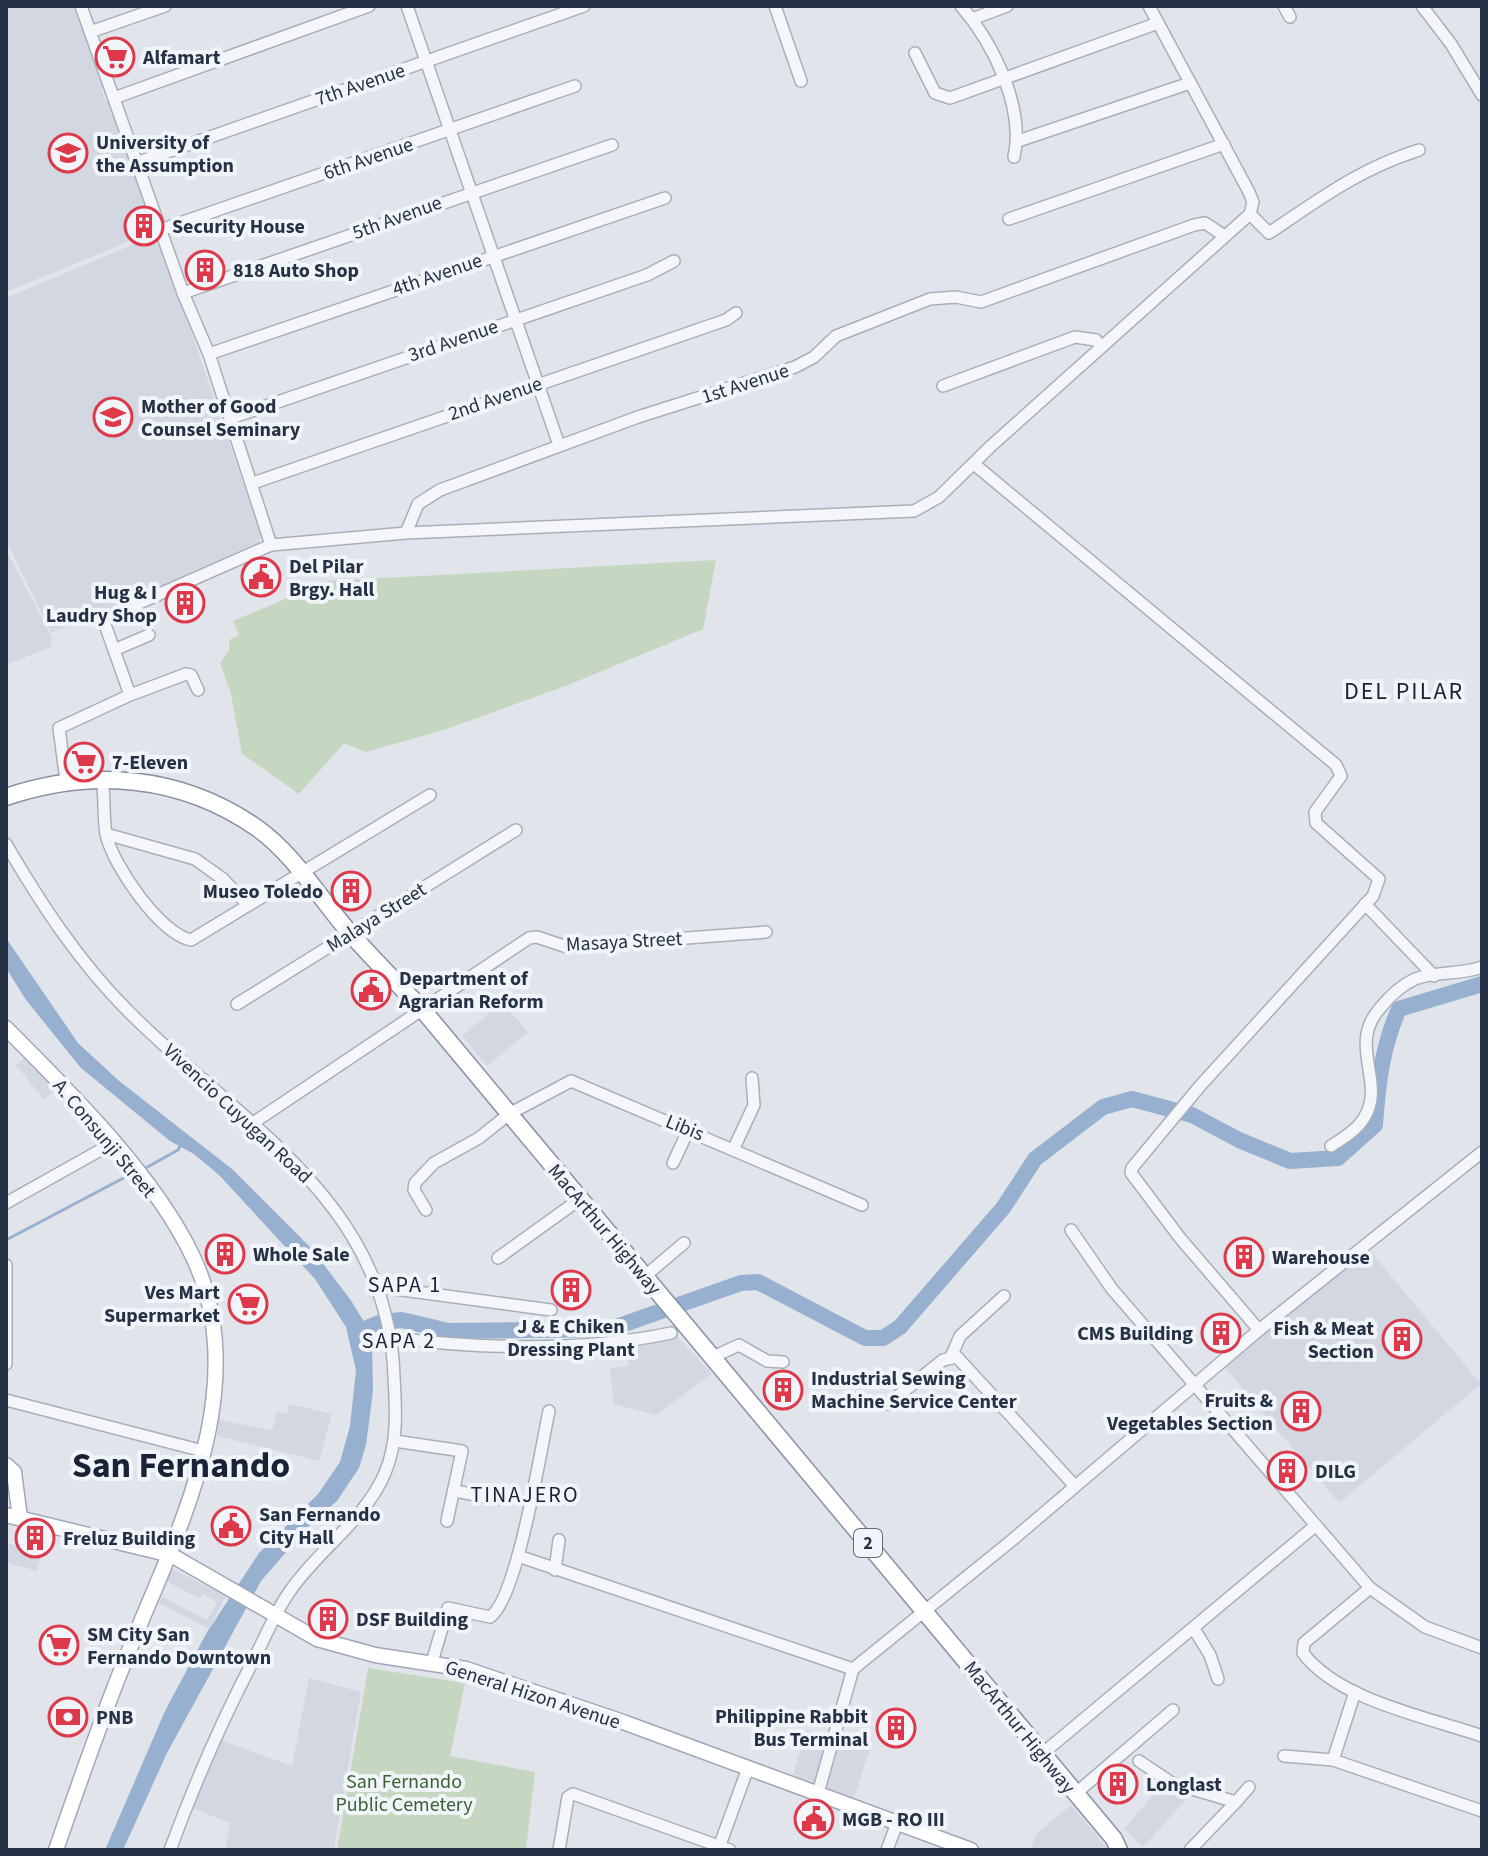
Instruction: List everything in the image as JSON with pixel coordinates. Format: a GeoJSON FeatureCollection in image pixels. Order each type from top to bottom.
{"type":"FeatureCollection","features":[{"type":"Feature","properties":{"kind":"highway","name":"MacArthur Highway"},"geometry":{"type":"LineString","coordinates":[[6,797],[66,781],[102,778],[143,781],[209,801],[258,829],[302,873],[350,933],[422,1009],[660,1294],[678,1329],[713,1357],[1117,1845],[1131,1850]]}},
{"type":"Feature","properties":{"kind":"main road","name":"A. Consunji Street"},"geometry":{"type":"LineString","coordinates":[[6,1028],[138,1173],[193,1257],[211,1311],[215,1376],[203,1451],[171,1555],[121,1669],[56,1850]]}},
{"type":"Feature","properties":{"kind":"main road"},"geometry":{"type":"LineString","coordinates":[[6,1465],[14,1472],[13,1517]]}},
{"type":"Feature","properties":{"kind":"main road","name":"General Hizon Avenue"},"geometry":{"type":"LineString","coordinates":[[13,1517],[171,1555],[317,1639],[375,1655],[466,1669],[971,1850]]}},
{"type":"Feature","properties":{"kind":"street"},"geometry":{"type":"LineString","coordinates":[[81,6],[183,293],[209,354],[271,545]]}},
{"type":"Feature","properties":{"kind":"street"},"geometry":{"type":"LineString","coordinates":[[90,32],[165,6]]}},
{"type":"Feature","properties":{"kind":"street"},"geometry":{"type":"LineString","coordinates":[[114,98],[369,6]]}},
{"type":"Feature","properties":{"kind":"street"},"geometry":{"type":"LineString","coordinates":[[407,6],[559,445]]}},
{"type":"Feature","properties":{"kind":"street","name":"7th Avenue"},"geometry":{"type":"LineString","coordinates":[[136,163],[584,6]]}},
{"type":"Feature","properties":{"kind":"street"},"geometry":{"type":"LineString","coordinates":[[775,6],[801,81]]}},
{"type":"Feature","properties":{"kind":"street"},"geometry":{"type":"LineString","coordinates":[[961,6],[972,19],[1003,80],[1016,118],[1018,141],[1014,157]]}},
{"type":"Feature","properties":{"kind":"street"},"geometry":{"type":"LineString","coordinates":[[972,19],[1007,6]]}},
{"type":"Feature","properties":{"kind":"street"},"geometry":{"type":"LineString","coordinates":[[130,695],[103,619],[271,545],[406,533],[914,511],[939,497],[1100,346],[1250,214],[1253,202],[1249,192],[1149,6]]}},
{"type":"Feature","properties":{"kind":"street"},"geometry":{"type":"LineString","coordinates":[[1422,6],[1482,95]]}},
{"type":"Feature","properties":{"kind":"street"},"geometry":{"type":"LineString","coordinates":[[915,53],[929,84],[941,97],[950,98],[1158,23]]}},
{"type":"Feature","properties":{"kind":"street"},"geometry":{"type":"LineString","coordinates":[[1018,141],[1190,83]]}},
{"type":"Feature","properties":{"kind":"street","name":"6th Avenue"},"geometry":{"type":"LineString","coordinates":[[160,230],[575,86]]}},
{"type":"Feature","properties":{"kind":"street"},"geometry":{"type":"LineString","coordinates":[[1009,219],[1224,144]]}},
{"type":"Feature","properties":{"kind":"street","name":"5th Avenue"},"geometry":{"type":"LineString","coordinates":[[183,293],[470,191],[612,145]]}},
{"type":"Feature","properties":{"kind":"street"},"geometry":{"type":"LineString","coordinates":[[1250,214],[1269,233],[1364,170],[1419,150]]}},
{"type":"Feature","properties":{"kind":"street","name":"4th Avenue"},"geometry":{"type":"LineString","coordinates":[[209,354],[665,198]]}},
{"type":"Feature","properties":{"kind":"street","name":"1st Avenue"},"geometry":{"type":"LineString","coordinates":[[406,533],[418,504],[425,497],[559,445],[795,367],[814,357],[836,336],[939,296],[981,302],[1194,225],[1205,223],[1223,235]]}},
{"type":"Feature","properties":{"kind":"street","name":"3rd Avenue"},"geometry":{"type":"LineString","coordinates":[[231,418],[514,318],[647,275],[674,261]]}},
{"type":"Feature","properties":{"kind":"street","name":"2nd Avenue"},"geometry":{"type":"LineString","coordinates":[[253,483],[726,320],[736,313]]}},
{"type":"Feature","properties":{"kind":"street"},"geometry":{"type":"LineString","coordinates":[[943,386],[1075,337],[1096,340],[1100,346]]}},
{"type":"Feature","properties":{"kind":"street"},"geometry":{"type":"LineString","coordinates":[[974,464],[1336,765],[1341,776],[1315,812],[1315,819],[1379,879],[1378,888],[1365,904],[1156,1136],[1131,1173],[1180,1238],[1259,1330]]}},
{"type":"Feature","properties":{"kind":"street"},"geometry":{"type":"LineString","coordinates":[[114,650],[149,635]]}},
{"type":"Feature","properties":{"kind":"street"},"geometry":{"type":"LineString","coordinates":[[66,781],[59,728],[130,695],[186,674],[191,675],[198,690]]}},
{"type":"Feature","properties":{"kind":"street"},"geometry":{"type":"LineString","coordinates":[[102,778],[106,834],[130,883],[169,929],[186,940],[197,937],[430,795]]}},
{"type":"Feature","properties":{"kind":"street","name":"Malaya Street"},"geometry":{"type":"LineString","coordinates":[[237,1004],[516,830]]}},
{"type":"Feature","properties":{"kind":"street"},"geometry":{"type":"LineString","coordinates":[[106,834],[195,859],[223,879],[248,905]]}},
{"type":"Feature","properties":{"kind":"street","name":"Vivencio Cuyugan Road"},"geometry":{"type":"LineString","coordinates":[[6,844],[95,976],[149,1031],[310,1177],[348,1231],[380,1287],[393,1337],[395,1441],[384,1476],[368,1503],[305,1571],[275,1617],[218,1727],[170,1850]]}},
{"type":"Feature","properties":{"kind":"street"},"geometry":{"type":"LineString","coordinates":[[1365,904],[1434,976]]}},
{"type":"Feature","properties":{"kind":"street","name":"Masaya Street"},"geometry":{"type":"LineString","coordinates":[[253,1123],[529,938],[537,937],[567,947],[766,932]]}},
{"type":"Feature","properties":{"kind":"street"},"geometry":{"type":"LineString","coordinates":[[1331,1146],[1364,1119],[1370,1104],[1370,1074],[1364,1044],[1372,1016],[1391,996],[1415,979],[1482,967]]}},
{"type":"Feature","properties":{"kind":"street"},"geometry":{"type":"LineString","coordinates":[[734,1148],[754,1105],[752,1078]]}},
{"type":"Feature","properties":{"kind":"street","name":"Libis"},"geometry":{"type":"LineString","coordinates":[[509,1114],[571,1081],[862,1205]]}},
{"type":"Feature","properties":{"kind":"street"},"geometry":{"type":"LineString","coordinates":[[426,1210],[414,1190],[425,1170],[509,1114]]}},
{"type":"Feature","properties":{"kind":"street"},"geometry":{"type":"LineString","coordinates":[[673,1163],[689,1129]]}},
{"type":"Feature","properties":{"kind":"street"},"geometry":{"type":"LineString","coordinates":[[6,1203],[113,1143]]}},
{"type":"Feature","properties":{"kind":"street"},"geometry":{"type":"LineString","coordinates":[[818,1793],[853,1669],[1196,1386],[1259,1330],[1482,1152]]}},
{"type":"Feature","properties":{"kind":"street"},"geometry":{"type":"LineString","coordinates":[[498,1258],[580,1199]]}},
{"type":"Feature","properties":{"kind":"street"},"geometry":{"type":"LineString","coordinates":[[1071,1230],[1112,1289],[1370,1588],[1425,1627],[1482,1648]]}},
{"type":"Feature","properties":{"kind":"street"},"geometry":{"type":"LineString","coordinates":[[644,1277],[684,1243]]}},
{"type":"Feature","properties":{"kind":"street"},"geometry":{"type":"LineString","coordinates":[[6,1265],[6,1364]]}},
{"type":"Feature","properties":{"kind":"street"},"geometry":{"type":"LineString","coordinates":[[380,1287],[551,1310]]}},
{"type":"Feature","properties":{"kind":"street"},"geometry":{"type":"LineString","coordinates":[[888,1404],[914,1380],[951,1357],[960,1336],[1004,1296]]}},
{"type":"Feature","properties":{"kind":"street"},"geometry":{"type":"LineString","coordinates":[[393,1337],[479,1345],[623,1343],[678,1329]]}},
{"type":"Feature","properties":{"kind":"street"},"geometry":{"type":"LineString","coordinates":[[713,1357],[739,1345],[767,1361],[783,1362]]}},
{"type":"Feature","properties":{"kind":"street"},"geometry":{"type":"LineString","coordinates":[[951,1357],[962,1361],[1074,1485]]}},
{"type":"Feature","properties":{"kind":"street"},"geometry":{"type":"LineString","coordinates":[[6,1400],[203,1451]]}},
{"type":"Feature","properties":{"kind":"street"},"geometry":{"type":"LineString","coordinates":[[432,1662],[448,1608],[486,1617],[494,1615],[505,1595],[518,1556],[549,1411]]}},
{"type":"Feature","properties":{"kind":"street"},"geometry":{"type":"LineString","coordinates":[[395,1441],[462,1451],[447,1521]]}},
{"type":"Feature","properties":{"kind":"street"},"geometry":{"type":"LineString","coordinates":[[455,1491],[497,1499]]}},
{"type":"Feature","properties":{"kind":"street"},"geometry":{"type":"LineString","coordinates":[[1042,1754],[1315,1526]]}},
{"type":"Feature","properties":{"kind":"street"},"geometry":{"type":"LineString","coordinates":[[555,1570],[559,1540]]}},
{"type":"Feature","properties":{"kind":"street"},"geometry":{"type":"LineString","coordinates":[[518,1556],[853,1669]]}},
{"type":"Feature","properties":{"kind":"street"},"geometry":{"type":"LineString","coordinates":[[1370,1588],[1301,1648],[1317,1671],[1355,1692],[1482,1736]]}},
{"type":"Feature","properties":{"kind":"street"},"geometry":{"type":"LineString","coordinates":[[1194,1629],[1210,1655],[1218,1679]]}},
{"type":"Feature","properties":{"kind":"street"},"geometry":{"type":"LineString","coordinates":[[1333,1760],[1355,1692]]}},
{"type":"Feature","properties":{"kind":"street"},"geometry":{"type":"LineString","coordinates":[[1075,1794],[1173,1710]]}},
{"type":"Feature","properties":{"kind":"street"},"geometry":{"type":"LineString","coordinates":[[1284,1756],[1333,1760],[1482,1811]]}},
{"type":"Feature","properties":{"kind":"street"},"geometry":{"type":"LineString","coordinates":[[1139,1761],[1172,1783],[1236,1802]]}},
{"type":"Feature","properties":{"kind":"street"},"geometry":{"type":"LineString","coordinates":[[559,1850],[568,1797],[573,1794],[722,1849],[748,1768]]}},
{"type":"Feature","properties":{"kind":"street"},"geometry":{"type":"LineString","coordinates":[[1190,1850],[1249,1787]]}},
{"type":"Feature","properties":{"kind":"street"},"geometry":{"type":"LineString","coordinates":[[887,1850],[897,1823]]}},
{"type":"Feature","properties":{"kind":"shaded area","name":"University of the Assumption"},"geometry":{"type":"Polygon","coordinates":[[[6,6],[76,6],[105,87],[101,89],[106,101],[110,99],[157,230],[6,292],[6,6]]]}},
{"type":"Feature","properties":{"kind":"shaded area","name":"Mother of Good Counsel Seminary"},"geometry":{"type":"Polygon","coordinates":[[[158,234],[261,536],[256,547],[51,633],[6,540],[6,298],[158,234]]]}},
{"type":"Feature","properties":{"kind":"shaded area"},"geometry":{"type":"Polygon","coordinates":[[[6,550],[52,638],[51,647],[6,665],[6,550]]]}},
{"type":"Feature","properties":{"kind":"shaded area"},"geometry":{"type":"Polygon","coordinates":[[[502,1002],[528,1032],[487,1066],[462,1036],[502,1002]]]}},
{"type":"Feature","properties":{"kind":"shaded area"},"geometry":{"type":"Polygon","coordinates":[[[28,1055],[56,1089],[44,1100],[16,1065],[28,1055]]]}},
{"type":"Feature","properties":{"kind":"shaded area"},"geometry":{"type":"Polygon","coordinates":[[[1367,1247],[1481,1384],[1339,1503],[1223,1365],[1367,1247]]]}},
{"type":"Feature","properties":{"kind":"shaded area"},"geometry":{"type":"Polygon","coordinates":[[[674,1333],[712,1374],[656,1415],[614,1404],[610,1368],[629,1366],[627,1350],[674,1333]]]}},
{"type":"Feature","properties":{"kind":"shaded area"},"geometry":{"type":"Polygon","coordinates":[[[289,1404],[332,1414],[319,1461],[217,1436],[219,1420],[272,1430],[277,1412],[287,1414],[289,1404]]]}},
{"type":"Feature","properties":{"kind":"shaded area"},"geometry":{"type":"Polygon","coordinates":[[[9,1544],[42,1553],[37,1571],[7,1563],[9,1544]]]}},
{"type":"Feature","properties":{"kind":"shaded area"},"geometry":{"type":"Polygon","coordinates":[[[172,1569],[226,1596],[209,1629],[159,1603],[162,1597],[207,1620],[217,1602],[203,1594],[200,1599],[166,1581],[172,1569]]]}},
{"type":"Feature","properties":{"kind":"shaded area"},"geometry":{"type":"Polygon","coordinates":[[[309,1678],[361,1692],[334,1850],[225,1850],[230,1823],[187,1806],[215,1738],[292,1766],[309,1678]]]}},
{"type":"Feature","properties":{"kind":"shaded area"},"geometry":{"type":"Polygon","coordinates":[[[807,1730],[830,1738],[813,1787],[792,1778],[807,1730]]]}},
{"type":"Feature","properties":{"kind":"shaded area"},"geometry":{"type":"Polygon","coordinates":[[[843,1735],[871,1745],[853,1801],[824,1790],[843,1735]]]}},
{"type":"Feature","properties":{"kind":"shaded area"},"geometry":{"type":"Polygon","coordinates":[[[1166,1780],[1194,1791],[1143,1847],[1124,1829],[1166,1780]]]}},
{"type":"Feature","properties":{"kind":"shaded area"},"geometry":{"type":"Polygon","coordinates":[[[1071,1805],[1109,1850],[1031,1850],[1036,1834],[1071,1805]]]}},
{"type":"Feature","properties":{"kind":"green space"},"geometry":{"type":"Polygon","coordinates":[[[716,560],[703,629],[568,685],[444,730],[365,752],[344,743],[299,794],[242,754],[231,694],[220,663],[229,650],[229,640],[239,635],[233,621],[328,581],[716,560]]]}},
{"type":"Feature","properties":{"kind":"green space","name":"San Fernando Public Cemetery"},"geometry":{"type":"Polygon","coordinates":[[[368,1668],[465,1683],[450,1756],[535,1772],[526,1850],[337,1850],[368,1668]]]}},
{"type":"Feature","properties":{"kind":"water"},"geometry":{"type":"Polygon","coordinates":[[[6,938],[78,1043],[118,1080],[232,1169],[311,1248],[350,1299],[368,1328],[372,1343],[373,1391],[366,1445],[359,1468],[337,1501],[308,1527],[261,1581],[167,1753],[123,1850],[105,1850],[165,1711],[206,1634],[259,1553],[318,1494],[340,1462],[350,1426],[356,1370],[346,1327],[315,1279],[219,1175],[194,1154],[170,1141],[81,1068],[26,1000],[6,968],[6,938]]]}},
{"type":"Feature","properties":{"kind":"waterway"},"geometry":{"type":"LineString","coordinates":[[360,1331],[381,1322],[402,1320],[448,1331],[610,1329],[741,1283],[758,1282],[865,1338],[883,1338],[900,1327],[1003,1208],[1035,1159],[1103,1107],[1132,1099],[1192,1115],[1239,1140],[1290,1161],[1338,1158],[1375,1125],[1382,1066],[1388,1037],[1399,1009],[1482,984]]}},
{"type":"Feature","properties":{"kind":"waterway"},"geometry":{"type":"LineString","coordinates":[[144,1169],[180,1146]]}},
{"type":"Feature","properties":{"kind":"waterway"},"geometry":{"type":"LineString","coordinates":[[6,1240],[133,1173]]}},
{"type":"Feature","properties":{"kind":"place","name":"Alfamart"},"geometry":{"type":"Point","coordinates":[115,57]}},
{"type":"Feature","properties":{"kind":"place","name":"University of the Assumption"},"geometry":{"type":"Point","coordinates":[68,153]}},
{"type":"Feature","properties":{"kind":"place","name":"Security House"},"geometry":{"type":"Point","coordinates":[144,226]}},
{"type":"Feature","properties":{"kind":"place","name":"818 Auto Shop"},"geometry":{"type":"Point","coordinates":[205,270]}},
{"type":"Feature","properties":{"kind":"place","name":"Mother of Good Counsel Seminary"},"geometry":{"type":"Point","coordinates":[113,417]}},
{"type":"Feature","properties":{"kind":"place","name":"Del Pilar Brgy. Hall"},"geometry":{"type":"Point","coordinates":[261,577]}},
{"type":"Feature","properties":{"kind":"place","name":"Hug & I Laudry Shop"},"geometry":{"type":"Point","coordinates":[185,603]}},
{"type":"Feature","properties":{"kind":"place","name":"7-Eleven"},"geometry":{"type":"Point","coordinates":[84,762]}},
{"type":"Feature","properties":{"kind":"place","name":"Museo Toledo"},"geometry":{"type":"Point","coordinates":[351,891]}},
{"type":"Feature","properties":{"kind":"place","name":"Department of Agrarian Reform"},"geometry":{"type":"Point","coordinates":[371,990]}},
{"type":"Feature","properties":{"kind":"place","name":"Whole Sale"},"geometry":{"type":"Point","coordinates":[225,1254]}},
{"type":"Feature","properties":{"kind":"place","name":"Warehouse"},"geometry":{"type":"Point","coordinates":[1244,1257]}},
{"type":"Feature","properties":{"kind":"place","name":"J & E Chiken Dressing Plant"},"geometry":{"type":"Point","coordinates":[571,1290]}},
{"type":"Feature","properties":{"kind":"place","name":"Ves Mart Supermarket"},"geometry":{"type":"Point","coordinates":[248,1304]}},
{"type":"Feature","properties":{"kind":"place","name":"CMS Building"},"geometry":{"type":"Point","coordinates":[1221,1333]}},
{"type":"Feature","properties":{"kind":"place","name":"Fish & Meat Section"},"geometry":{"type":"Point","coordinates":[1402,1339]}},
{"type":"Feature","properties":{"kind":"place","name":"Industrial Sewing Machine Service Center"},"geometry":{"type":"Point","coordinates":[783,1390]}},
{"type":"Feature","properties":{"kind":"place","name":"Fruits & Vegetables Section"},"geometry":{"type":"Point","coordinates":[1301,1411]}},
{"type":"Feature","properties":{"kind":"place","name":"DILG"},"geometry":{"type":"Point","coordinates":[1287,1471]}},
{"type":"Feature","properties":{"kind":"place","name":"San Fernando City Hall"},"geometry":{"type":"Point","coordinates":[231,1526]}},
{"type":"Feature","properties":{"kind":"place","name":"Freluz Building"},"geometry":{"type":"Point","coordinates":[35,1538]}},
{"type":"Feature","properties":{"kind":"place","name":"DSF Building"},"geometry":{"type":"Point","coordinates":[328,1619]}},
{"type":"Feature","properties":{"kind":"place","name":"SM City San Fernando Downtown"},"geometry":{"type":"Point","coordinates":[59,1645]}},
{"type":"Feature","properties":{"kind":"place","name":"PNB"},"geometry":{"type":"Point","coordinates":[68,1717]}},
{"type":"Feature","properties":{"kind":"place","name":"Philippine Rabbit Bus Terminal"},"geometry":{"type":"Point","coordinates":[896,1728]}},
{"type":"Feature","properties":{"kind":"place","name":"Longlast"},"geometry":{"type":"Point","coordinates":[1118,1784]}},
{"type":"Feature","properties":{"kind":"place","name":"MGB - RO III"},"geometry":{"type":"Point","coordinates":[814,1819]}},
{"type":"Feature","properties":{"kind":"district","name":"DEL PILAR"},"geometry":{"type":"Point","coordinates":[1404,691]}},
{"type":"Feature","properties":{"kind":"district","name":"SAPA 1"},"geometry":{"type":"Point","coordinates":[405,1284]}},
{"type":"Feature","properties":{"kind":"district","name":"SAPA 2"},"geometry":{"type":"Point","coordinates":[399,1340]}},
{"type":"Feature","properties":{"kind":"district","name":"San Fernando"},"geometry":{"type":"Point","coordinates":[181,1464]}},
{"type":"Feature","properties":{"kind":"district","name":"TINAJERO"},"geometry":{"type":"Point","coordinates":[525,1494]}}]}
